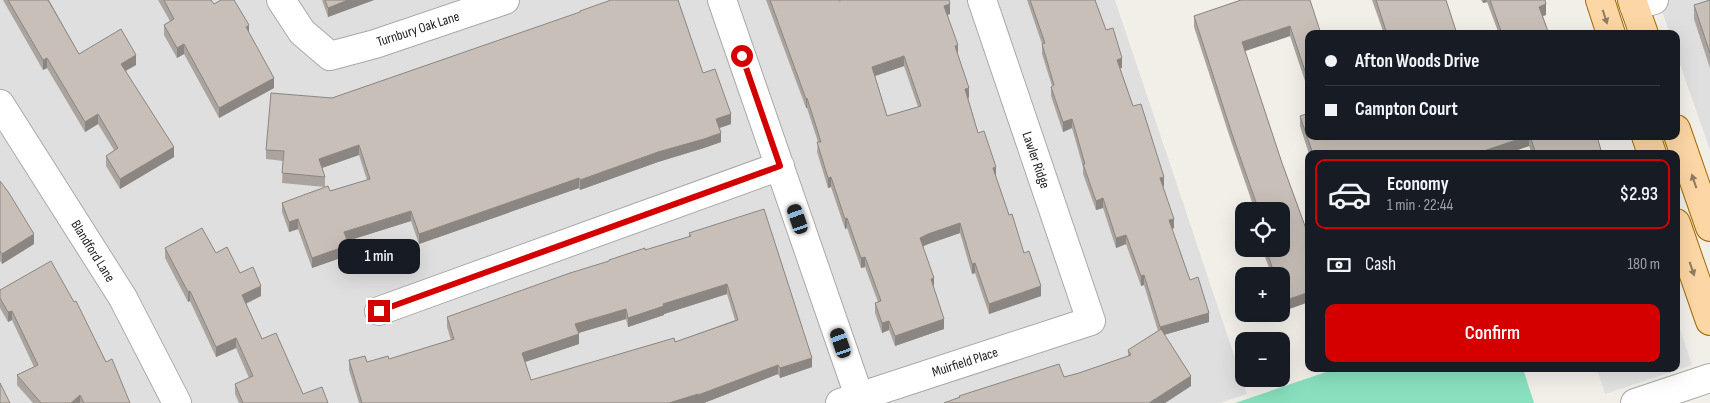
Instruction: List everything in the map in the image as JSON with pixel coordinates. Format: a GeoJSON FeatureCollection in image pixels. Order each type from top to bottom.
{"type":"FeatureCollection","features":[{"type":"Feature","properties":{"kind":"main road"},"geometry":{"type":"LineString","coordinates":[[1600,0],[1610,30]]}},
{"type":"Feature","properties":{"kind":"main road"},"geometry":{"type":"LineString","coordinates":[[1640,2],[1644,30]]}},
{"type":"Feature","properties":{"kind":"main road"},"geometry":{"type":"LineString","coordinates":[[1680,140],[1709,221]]}},
{"type":"Feature","properties":{"kind":"main road"},"geometry":{"type":"LineString","coordinates":[[1680,235],[1710,322]]}},
{"type":"Feature","properties":{"kind":"street","name":"Turnbury Oak Lane"},"geometry":{"type":"LineString","coordinates":[[281,0],[302,32],[330,56],[375,44],[505,0]]}},
{"type":"Feature","properties":{"kind":"street"},"geometry":{"type":"LineString","coordinates":[[722,0],[780,166],[850,399]]}},
{"type":"Feature","properties":{"kind":"street","name":"Lawler Ridge"},"geometry":{"type":"LineString","coordinates":[[982,0],[1091,321]]}},
{"type":"Feature","properties":{"kind":"street","name":"Blandford Lane"},"geometry":{"type":"LineString","coordinates":[[0,104],[123,298],[177,403]]}},
{"type":"Feature","properties":{"kind":"street"},"geometry":{"type":"LineString","coordinates":[[379,311],[780,166]]}},
{"type":"Feature","properties":{"kind":"street","name":"Muirfield Place"},"geometry":{"type":"LineString","coordinates":[[850,399],[1091,321]]}},
{"type":"Feature","properties":{"kind":"street"},"geometry":{"type":"LineString","coordinates":[[1635,403],[1710,378]]}},
{"type":"Feature","properties":{"kind":"shaded area"},"geometry":{"type":"Polygon","coordinates":[[[0,0],[1115,0],[1235,358],[1235,387],[1245,387],[1247,394],[1220,403],[0,403],[0,0]]]}},
{"type":"Feature","properties":{"kind":"shaded area"},"geometry":{"type":"Polygon","coordinates":[[[1658,0],[1710,0],[1710,150],[1680,64],[1680,30],[1669,30],[1658,0]]]}},
{"type":"Feature","properties":{"kind":"shaded area"},"geometry":{"type":"Polygon","coordinates":[[[1680,329],[1692,365],[1680,369],[1680,329]]]}},
{"type":"Feature","properties":{"kind":"shaded area"},"geometry":{"type":"Polygon","coordinates":[[[1598,372],[1671,372],[1605,394],[1598,372]]]}},
{"type":"Feature","properties":{"kind":"green space"},"geometry":{"type":"Polygon","coordinates":[[[1326,372],[1524,372],[1534,403],[1235,403],[1282,387],[1290,387],[1290,384],[1326,372]]]}},
{"type":"Feature","properties":{"kind":"building"},"geometry":{"type":"Polygon","coordinates":[[[8,0],[48,0],[79,54],[121,29],[136,55],[121,64],[174,147],[120,179],[106,156],[118,148],[98,114],[85,122],[47,58],[43,60],[8,0]]]}},
{"type":"Feature","properties":{"kind":"building"},"geometry":{"type":"Polygon","coordinates":[[[164,0],[211,0],[214,4],[221,0],[234,0],[249,25],[246,27],[274,78],[219,108],[184,44],[177,48],[164,25],[174,19],[164,0]]]}},
{"type":"Feature","properties":{"kind":"building"},"geometry":{"type":"Polygon","coordinates":[[[325,0],[348,0],[328,8],[325,0]]]}},
{"type":"Feature","properties":{"kind":"building"},"geometry":{"type":"Polygon","coordinates":[[[611,0],[678,0],[703,73],[715,69],[731,114],[716,119],[721,133],[658,152],[580,180],[579,178],[419,234],[411,211],[344,232],[349,245],[312,258],[298,219],[289,222],[282,203],[328,186],[330,191],[370,179],[359,145],[319,159],[325,177],[282,173],[284,151],[266,150],[271,93],[332,98],[611,0]]]}},
{"type":"Feature","properties":{"kind":"building"},"geometry":{"type":"Polygon","coordinates":[[[770,0],[949,0],[950,4],[944,6],[958,45],[955,46],[969,88],[965,89],[978,133],[984,131],[996,167],[993,168],[1009,215],[1012,214],[1024,253],[1029,251],[1041,286],[989,304],[975,263],[972,264],[960,223],[920,238],[934,278],[931,279],[944,319],[895,336],[889,321],[882,323],[875,303],[881,301],[865,257],[861,258],[847,218],[845,219],[831,177],[828,178],[817,142],[821,142],[770,0]],[[904,56],[872,67],[887,116],[921,106],[904,56]]]}},
{"type":"Feature","properties":{"kind":"building"},"geometry":{"type":"Polygon","coordinates":[[[1030,0],[1095,0],[1106,30],[1113,28],[1122,58],[1117,60],[1133,106],[1141,104],[1164,177],[1160,178],[1174,219],[1169,220],[1190,280],[1198,277],[1209,313],[1160,327],[1144,275],[1141,276],[1126,235],[1116,238],[1103,198],[1096,201],[1083,164],[1085,164],[1072,119],[1063,122],[1051,87],[1054,85],[1042,44],[1045,43],[1030,0]]]}},
{"type":"Feature","properties":{"kind":"building"},"geometry":{"type":"Polygon","coordinates":[[[1241,0],[1310,0],[1320,30],[1305,30],[1305,71],[1290,26],[1242,42],[1305,226],[1305,293],[1290,299],[1290,267],[1272,267],[1269,257],[1290,257],[1290,202],[1256,202],[1194,16],[1241,0]]]}},
{"type":"Feature","properties":{"kind":"building"},"geometry":{"type":"Polygon","coordinates":[[[1376,0],[1446,0],[1456,30],[1386,30],[1376,0]]]}},
{"type":"Feature","properties":{"kind":"building"},"geometry":{"type":"Polygon","coordinates":[[[1490,0],[1545,0],[1546,4],[1539,7],[1548,30],[1501,30],[1490,0]]]}},
{"type":"Feature","properties":{"kind":"building"},"geometry":{"type":"Polygon","coordinates":[[[1710,0],[1710,53],[1694,5],[1710,0]]]}},
{"type":"Feature","properties":{"kind":"building"},"geometry":{"type":"Polygon","coordinates":[[[1305,114],[1305,131],[1300,116],[1305,114]]]}},
{"type":"Feature","properties":{"kind":"building"},"geometry":{"type":"Polygon","coordinates":[[[1308,140],[1516,140],[1487,150],[1312,150],[1308,140]]]}},
{"type":"Feature","properties":{"kind":"building"},"geometry":{"type":"Polygon","coordinates":[[[1531,140],[1598,140],[1601,150],[1535,150],[1531,140]]]}},
{"type":"Feature","properties":{"kind":"building"},"geometry":{"type":"Polygon","coordinates":[[[0,181],[34,234],[2,254],[0,251],[0,181]]]}},
{"type":"Feature","properties":{"kind":"building"},"geometry":{"type":"Polygon","coordinates":[[[764,209],[812,358],[780,368],[778,365],[698,395],[669,403],[362,403],[349,360],[365,356],[367,362],[388,356],[389,359],[454,339],[447,317],[645,248],[645,250],[691,236],[689,233],[764,209]],[[727,284],[663,304],[664,306],[628,318],[626,309],[575,324],[579,334],[522,353],[531,380],[674,338],[675,342],[738,320],[727,284]]]}},
{"type":"Feature","properties":{"kind":"building"},"geometry":{"type":"Polygon","coordinates":[[[202,228],[216,253],[227,247],[240,273],[253,267],[261,286],[242,295],[262,339],[276,333],[303,394],[322,387],[328,403],[243,403],[235,384],[253,376],[236,338],[216,347],[190,291],[188,292],[165,248],[202,228]]]}},
{"type":"Feature","properties":{"kind":"building"},"geometry":{"type":"Polygon","coordinates":[[[51,261],[74,302],[76,301],[106,362],[112,359],[130,403],[84,403],[80,395],[71,403],[41,403],[17,375],[38,365],[12,311],[8,312],[0,298],[0,290],[51,261]]]}},
{"type":"Feature","properties":{"kind":"building"},"geometry":{"type":"Polygon","coordinates":[[[1161,329],[1191,376],[1149,403],[944,403],[959,396],[1059,364],[1064,377],[1079,373],[1131,355],[1128,350],[1161,329]]]}},
{"type":"Feature","properties":{"kind":"building"},"geometry":{"type":"Polygon","coordinates":[[[0,383],[10,403],[0,403],[0,383]]]}},
{"type":"Feature","properties":{"kind":"route"},"geometry":{"type":"LineString","coordinates":[[379,311],[780,166],[742,56]]}}]}
